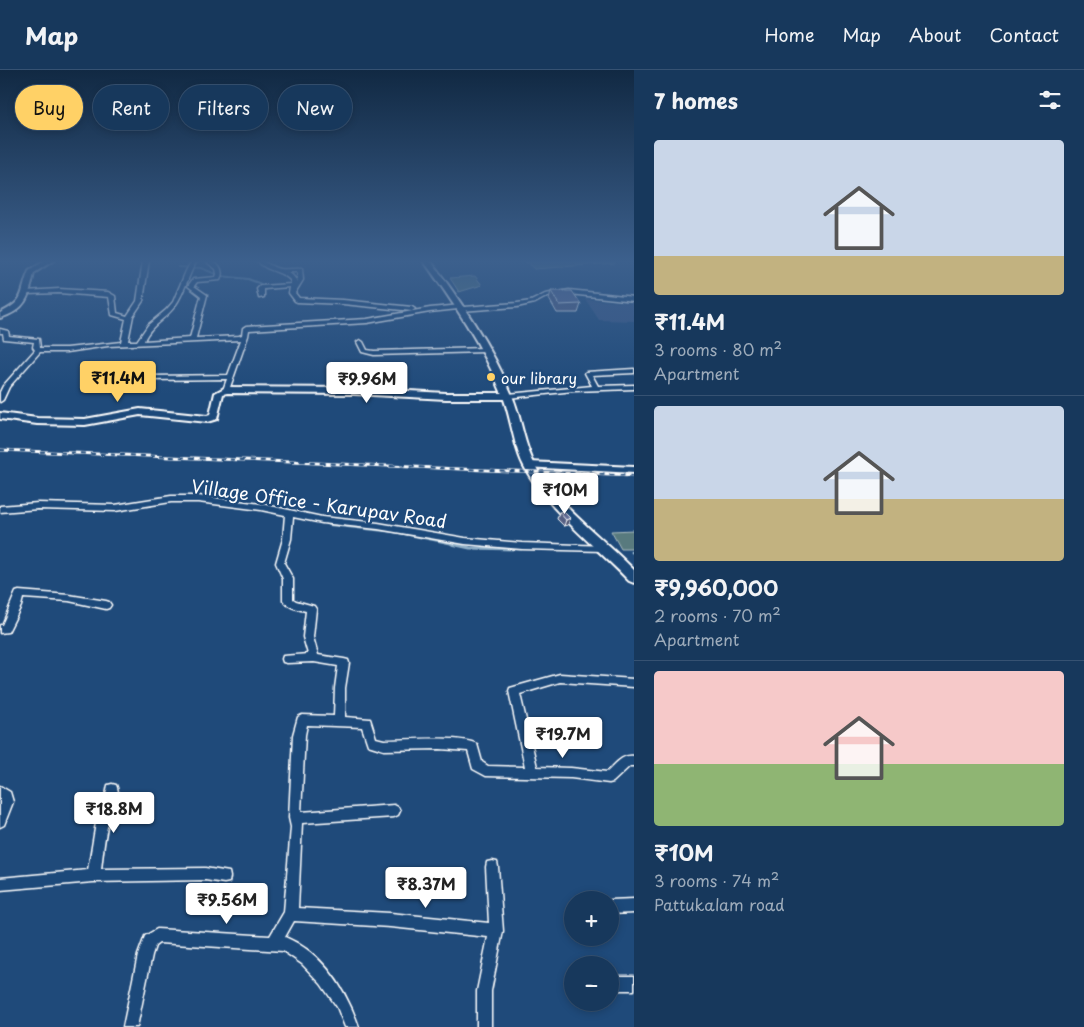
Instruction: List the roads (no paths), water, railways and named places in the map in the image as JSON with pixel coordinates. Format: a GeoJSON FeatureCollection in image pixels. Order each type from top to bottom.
{"type":"FeatureCollection","features":[{"type":"Feature","properties":{"kind":"main road"},"geometry":{"type":"LineString","coordinates":[[459,305],[485,350],[508,396],[529,465],[549,493],[634,578]]}},
{"type":"Feature","properties":{"kind":"street"},"geometry":{"type":"LineString","coordinates":[[0,316],[19,305]]}},
{"type":"Feature","properties":{"kind":"street"},"geometry":{"type":"LineString","coordinates":[[113,305],[114,314],[130,318]]}},
{"type":"Feature","properties":{"kind":"street"},"geometry":{"type":"LineString","coordinates":[[124,344],[130,318],[138,305]]}},
{"type":"Feature","properties":{"kind":"street"},"geometry":{"type":"LineString","coordinates":[[140,342],[146,330],[173,305]]}},
{"type":"Feature","properties":{"kind":"street"},"geometry":{"type":"LineString","coordinates":[[192,341],[201,305]]}},
{"type":"Feature","properties":{"kind":"street"},"geometry":{"type":"LineString","coordinates":[[362,305],[430,310]]}},
{"type":"Feature","properties":{"kind":"street"},"geometry":{"type":"LineString","coordinates":[[226,390],[245,336],[246,328],[366,321],[430,310],[524,305]]}},
{"type":"Feature","properties":{"kind":"street"},"geometry":{"type":"LineString","coordinates":[[0,331],[6,332],[6,338],[37,340],[36,347],[38,350]]}},
{"type":"Feature","properties":{"kind":"street"},"geometry":{"type":"LineString","coordinates":[[0,400],[6,386],[38,350],[67,350],[140,342],[192,341],[245,336]]}},
{"type":"Feature","properties":{"kind":"street"},"geometry":{"type":"LineString","coordinates":[[360,342],[364,351],[374,353],[485,350]]}},
{"type":"Feature","properties":{"kind":"street"},"geometry":{"type":"LineString","coordinates":[[596,388],[588,373],[634,371]]}},
{"type":"Feature","properties":{"kind":"street"},"geometry":{"type":"LineString","coordinates":[[151,378],[230,377]]}},
{"type":"Feature","properties":{"kind":"street"},"geometry":{"type":"LineString","coordinates":[[0,416],[37,421],[85,422],[140,412],[206,419],[214,417],[220,393],[226,390],[354,391],[446,396],[508,396],[574,389],[634,386]]}},
{"type":"Feature","properties":{"kind":"street"},"geometry":{"type":"LineString","coordinates":[[529,465],[634,470]]}},
{"type":"Feature","properties":{"kind":"street","name":"Village Office - Karupav Road"},"geometry":{"type":"LineString","coordinates":[[0,510],[38,506],[94,509],[115,508],[171,499],[191,498],[261,507],[289,514],[489,544],[603,548]]}},
{"type":"Feature","properties":{"kind":"street"},"geometry":{"type":"LineString","coordinates":[[289,514],[287,539],[280,563],[288,579],[288,600],[293,604],[311,609],[308,637],[314,658]]}},
{"type":"Feature","properties":{"kind":"street"},"geometry":{"type":"LineString","coordinates":[[0,628],[5,628],[16,606],[19,594],[69,598],[106,605]]}},
{"type":"Feature","properties":{"kind":"street"},"geometry":{"type":"LineString","coordinates":[[287,658],[314,658],[344,663],[340,688],[339,720]]}},
{"type":"Feature","properties":{"kind":"street"},"geometry":{"type":"LineString","coordinates":[[532,771],[514,691],[560,678],[634,683]]}},
{"type":"Feature","properties":{"kind":"street"},"geometry":{"type":"LineString","coordinates":[[274,943],[291,914],[297,827],[295,818],[299,735],[302,720],[366,722],[370,738],[374,743],[384,745],[440,744],[469,746],[473,748],[477,765],[486,770],[570,772],[609,778],[628,760],[634,760]]}},
{"type":"Feature","properties":{"kind":"street"},"geometry":{"type":"LineString","coordinates":[[93,876],[102,823],[111,800],[112,789]]}},
{"type":"Feature","properties":{"kind":"street"},"geometry":{"type":"LineString","coordinates":[[0,792],[6,796],[7,802],[0,821]]}},
{"type":"Feature","properties":{"kind":"street"},"geometry":{"type":"LineString","coordinates":[[295,818],[394,811]]}},
{"type":"Feature","properties":{"kind":"street"},"geometry":{"type":"LineString","coordinates":[[484,1027],[484,991],[496,930],[492,867]]}},
{"type":"Feature","properties":{"kind":"street"},"geometry":{"type":"LineString","coordinates":[[0,884],[93,876],[205,874],[224,877]]}},
{"type":"Feature","properties":{"kind":"street"},"geometry":{"type":"LineString","coordinates":[[619,907],[634,906]]}},
{"type":"Feature","properties":{"kind":"street"},"geometry":{"type":"LineString","coordinates":[[291,914],[390,920],[496,930]]}},
{"type":"Feature","properties":{"kind":"street"},"geometry":{"type":"LineString","coordinates":[[130,1027],[145,955],[150,941],[158,936],[285,944],[298,951],[312,963],[340,997],[352,1027]]}},
{"type":"Feature","properties":{"kind":"street"},"geometry":{"type":"LineString","coordinates":[[619,984],[634,983]]}},
{"type":"Feature","properties":{"kind":"waterway"},"geometry":{"type":"LineString","coordinates":[[329,525],[394,532],[458,545]]}},
{"type":"Feature","properties":{"kind":"waterway"},"geometry":{"type":"LineString","coordinates":[[452,544],[470,548],[521,549]]}},
{"type":"Feature","properties":{"kind":"railway"},"geometry":{"type":"LineString","coordinates":[[0,450],[634,476]]}},
{"type":"Feature","properties":{"kind":"place","name":"our library"},"geometry":{"type":"Point","coordinates":[491,377]}}]}
